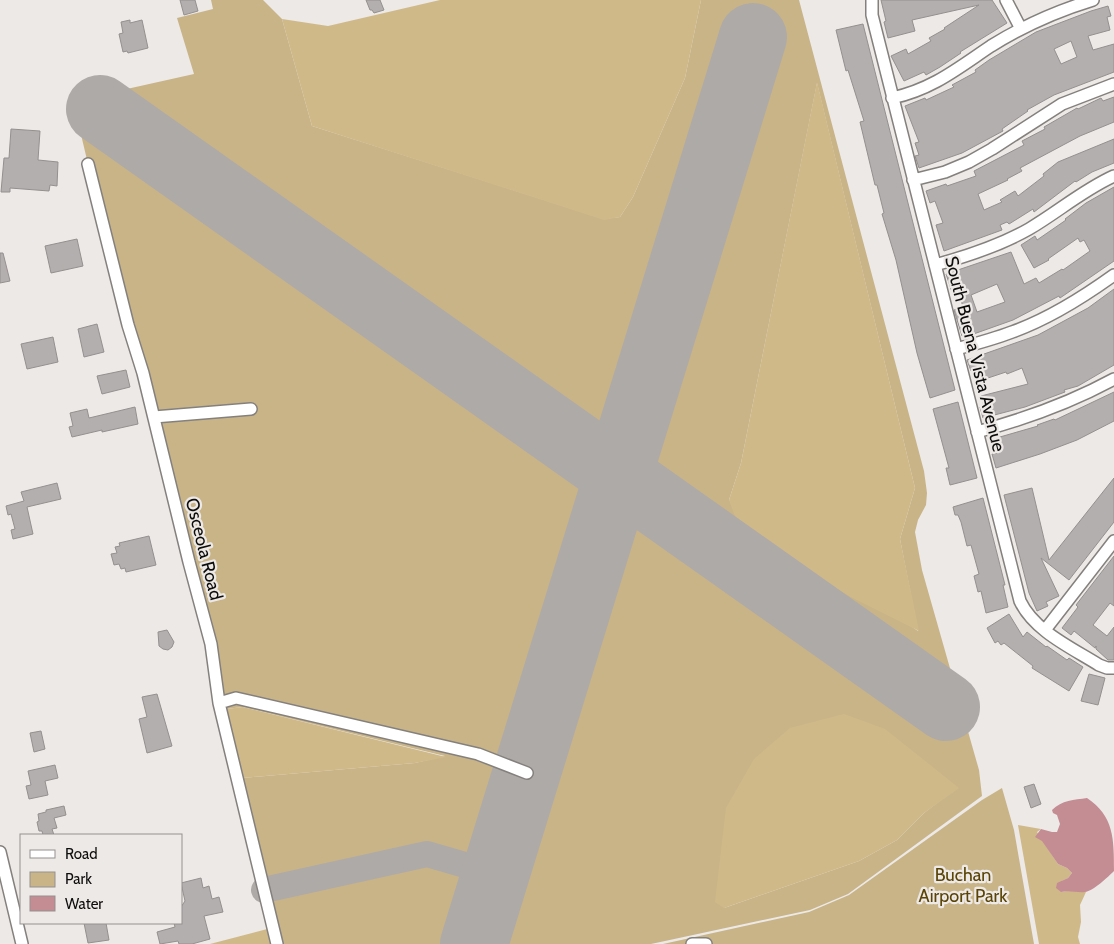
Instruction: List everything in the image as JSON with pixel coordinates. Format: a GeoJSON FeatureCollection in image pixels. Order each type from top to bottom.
{"type":"FeatureCollection","features":[{"type":"Feature","properties":{"kind":"street","name":"South Buena Vista Avenue"},"geometry":{"type":"LineString","coordinates":[[872,0],[872,15],[892,98],[1018,595],[1030,619],[1099,665],[1114,668]]}},
{"type":"Feature","properties":{"kind":"street"},"geometry":{"type":"LineString","coordinates":[[1006,0],[1021,29]]}},
{"type":"Feature","properties":{"kind":"street"},"geometry":{"type":"LineString","coordinates":[[892,98],[907,95],[934,84],[1021,29],[1051,15],[1093,0]]}},
{"type":"Feature","properties":{"kind":"street"},"geometry":{"type":"LineString","coordinates":[[913,180],[945,172],[969,162],[985,154],[1062,104],[1114,84]]}},
{"type":"Feature","properties":{"kind":"street","name":"Osceola Road"},"geometry":{"type":"LineString","coordinates":[[88,164],[128,325],[143,373],[188,562],[211,644],[220,703],[277,944]]}},
{"type":"Feature","properties":{"kind":"street"},"geometry":{"type":"LineString","coordinates":[[935,265],[972,255],[1011,239],[1091,187],[1114,176]]}},
{"type":"Feature","properties":{"kind":"street"},"geometry":{"type":"LineString","coordinates":[[956,349],[1012,333],[1041,320],[1079,300],[1114,276]]}},
{"type":"Feature","properties":{"kind":"street"},"geometry":{"type":"LineString","coordinates":[[977,432],[1045,412],[1114,379]]}},
{"type":"Feature","properties":{"kind":"street"},"geometry":{"type":"LineString","coordinates":[[154,417],[251,409]]}},
{"type":"Feature","properties":{"kind":"street"},"geometry":{"type":"LineString","coordinates":[[1045,630],[1114,540]]}},
{"type":"Feature","properties":{"kind":"street"},"geometry":{"type":"LineString","coordinates":[[220,703],[236,698],[478,754],[527,773]]}},
{"type":"Feature","properties":{"kind":"street"},"geometry":{"type":"LineString","coordinates":[[0,852],[22,944]]}},
{"type":"Feature","properties":{"kind":"street"},"geometry":{"type":"LineString","coordinates":[[692,944],[706,944]]}},
{"type":"Feature","properties":{"kind":"green space"},"geometry":{"type":"Polygon","coordinates":[[[211,0],[263,0],[282,19],[312,126],[604,219],[620,217],[633,197],[685,78],[701,0],[799,0],[924,471],[927,493],[926,505],[918,520],[915,532],[922,570],[979,770],[982,796],[848,894],[810,910],[651,944],[283,944],[242,778],[415,763],[445,756],[243,707],[226,709],[94,163],[88,164],[73,101],[194,74],[177,18],[213,9],[211,0]],[[817,83],[741,463],[729,500],[918,631],[900,539],[915,488],[817,83]],[[958,787],[724,908],[859,861],[897,840],[924,813],[958,787]]]}},
{"type":"Feature","properties":{"kind":"green space","name":"Buchan Airport Park"},"geometry":{"type":"Polygon","coordinates":[[[1002,788],[1014,830],[1034,944],[663,944],[809,912],[849,895],[982,800],[1002,788]]]}},
{"type":"Feature","properties":{"kind":"shaded area"},"geometry":{"type":"Polygon","coordinates":[[[440,0],[701,0],[685,78],[633,197],[620,217],[604,220],[312,126],[282,19],[328,26],[440,0]]]}},
{"type":"Feature","properties":{"kind":"shaded area"},"geometry":{"type":"Polygon","coordinates":[[[817,82],[915,488],[900,539],[919,631],[851,597],[742,535],[729,500],[741,463],[817,82]]]}},
{"type":"Feature","properties":{"kind":"shaded area"},"geometry":{"type":"Polygon","coordinates":[[[243,707],[446,757],[415,763],[242,778],[226,709],[243,707]]]}},
{"type":"Feature","properties":{"kind":"shaded area"},"geometry":{"type":"Polygon","coordinates":[[[844,714],[885,729],[959,788],[924,813],[897,840],[859,861],[724,908],[715,902],[726,808],[754,759],[790,728],[844,714]]]}},
{"type":"Feature","properties":{"kind":"shaded area"},"geometry":{"type":"Polygon","coordinates":[[[1018,825],[1041,829],[1037,832],[1058,864],[1067,868],[1072,873],[1062,881],[1061,892],[1073,890],[1086,892],[1080,905],[1081,922],[1078,937],[1080,944],[1039,944],[1018,825]]]}},
{"type":"Feature","properties":{"kind":"shaded area"},"geometry":{"type":"Polygon","coordinates":[[[271,928],[275,944],[210,944],[271,928]]]}},
{"type":"Feature","properties":{"kind":"water"},"geometry":{"type":"Polygon","coordinates":[[[1087,798],[1103,812],[1111,829],[1114,849],[1114,871],[1088,891],[1061,892],[1056,888],[1057,883],[1068,878],[1072,873],[1067,868],[1058,864],[1042,841],[1035,837],[1041,829],[1057,832],[1060,824],[1057,815],[1052,810],[1060,804],[1087,798]]]}},
{"type":"Feature","properties":{"kind":"building"},"geometry":{"type":"Polygon","coordinates":[[[180,0],[195,0],[198,11],[184,15],[180,0]]]}},
{"type":"Feature","properties":{"kind":"building"},"geometry":{"type":"Polygon","coordinates":[[[366,0],[380,0],[384,10],[374,13],[370,10],[366,0]]]}},
{"type":"Feature","properties":{"kind":"building"},"geometry":{"type":"Polygon","coordinates":[[[881,0],[992,0],[1007,23],[926,75],[924,72],[904,81],[891,56],[906,49],[908,54],[931,41],[929,38],[979,5],[912,20],[915,31],[888,38],[881,0]]]}},
{"type":"Feature","properties":{"kind":"building"},"geometry":{"type":"Polygon","coordinates":[[[1108,6],[1111,16],[1107,17],[1110,30],[1088,36],[1093,50],[1114,44],[1114,72],[1054,95],[1027,110],[1002,129],[1003,131],[962,153],[919,168],[915,156],[919,155],[915,143],[919,142],[905,106],[925,98],[926,100],[954,87],[952,85],[976,72],[975,70],[989,60],[1036,32],[1108,6]],[[1071,41],[1054,49],[1061,64],[1077,57],[1071,41]]]}},
{"type":"Feature","properties":{"kind":"building"},"geometry":{"type":"Polygon","coordinates":[[[130,20],[130,23],[142,20],[148,48],[128,53],[127,51],[123,52],[119,34],[123,33],[121,22],[130,20]]]}},
{"type":"Feature","properties":{"kind":"building"},"geometry":{"type":"Polygon","coordinates":[[[863,24],[955,390],[930,398],[917,353],[896,260],[882,214],[884,213],[877,185],[875,185],[860,122],[864,121],[848,70],[846,71],[836,30],[863,24]]]}},
{"type":"Feature","properties":{"kind":"building"},"geometry":{"type":"Polygon","coordinates":[[[1114,97],[1114,122],[1080,136],[1020,168],[1022,171],[1008,180],[978,194],[984,210],[1002,202],[1000,200],[1015,191],[1018,196],[1044,176],[1043,174],[1058,162],[1114,139],[1114,163],[1075,181],[1034,212],[1033,209],[1009,224],[1007,222],[1000,225],[1002,230],[944,251],[936,225],[943,223],[935,201],[930,203],[926,191],[976,176],[974,171],[1024,145],[1022,141],[1045,129],[1044,127],[1077,108],[1101,98],[1103,101],[1114,97]]]}},
{"type":"Feature","properties":{"kind":"building"},"geometry":{"type":"Polygon","coordinates":[[[11,129],[40,131],[38,160],[58,162],[57,186],[50,185],[49,191],[10,188],[10,192],[1,192],[4,158],[9,158],[11,129]]]}},
{"type":"Feature","properties":{"kind":"building"},"geometry":{"type":"Polygon","coordinates":[[[1114,187],[1114,261],[1060,298],[1059,296],[1013,320],[968,336],[967,334],[962,336],[954,310],[963,307],[958,290],[952,292],[946,274],[1011,252],[1024,284],[1036,278],[1039,283],[1063,270],[1090,251],[1084,240],[1080,242],[1078,238],[1049,260],[1034,268],[1021,245],[1035,236],[1037,240],[1066,220],[1086,203],[1114,187]],[[997,284],[971,295],[977,312],[1005,302],[997,284]]]}},
{"type":"Feature","properties":{"kind":"building"},"geometry":{"type":"Polygon","coordinates":[[[77,239],[83,266],[51,273],[45,246],[77,239]]]}},
{"type":"Feature","properties":{"kind":"building"},"geometry":{"type":"Polygon","coordinates":[[[0,253],[3,253],[10,281],[0,283],[0,253]]]}},
{"type":"Feature","properties":{"kind":"building"},"geometry":{"type":"Polygon","coordinates":[[[1114,289],[1114,365],[1078,386],[1064,390],[1065,392],[1025,407],[983,418],[980,407],[984,406],[981,396],[1028,384],[1022,368],[979,381],[975,370],[971,371],[967,360],[1038,335],[1088,308],[1114,289]]]}},
{"type":"Feature","properties":{"kind":"building"},"geometry":{"type":"Polygon","coordinates":[[[97,324],[104,352],[84,357],[78,329],[97,324]]]}},
{"type":"Feature","properties":{"kind":"building"},"geometry":{"type":"Polygon","coordinates":[[[53,337],[58,362],[27,369],[21,344],[53,337]]]}},
{"type":"Feature","properties":{"kind":"building"},"geometry":{"type":"Polygon","coordinates":[[[126,370],[130,387],[102,394],[97,376],[126,370]]]}},
{"type":"Feature","properties":{"kind":"building"},"geometry":{"type":"Polygon","coordinates":[[[1114,392],[1114,421],[1077,440],[996,468],[992,454],[997,453],[993,439],[1055,420],[1114,392]]]}},
{"type":"Feature","properties":{"kind":"building"},"geometry":{"type":"Polygon","coordinates":[[[958,402],[977,478],[950,485],[946,468],[949,468],[933,409],[958,402]]]}},
{"type":"Feature","properties":{"kind":"building"},"geometry":{"type":"Polygon","coordinates":[[[135,407],[138,424],[72,437],[69,427],[73,426],[70,413],[87,409],[89,418],[135,407]]]}},
{"type":"Feature","properties":{"kind":"building"},"geometry":{"type":"Polygon","coordinates":[[[1114,478],[1114,522],[1069,580],[1041,558],[1059,596],[1046,602],[1048,606],[1037,611],[1029,593],[1004,495],[1032,488],[1049,560],[1114,478]]]}},
{"type":"Feature","properties":{"kind":"building"},"geometry":{"type":"Polygon","coordinates":[[[57,483],[61,499],[27,507],[33,534],[13,539],[11,530],[15,529],[11,514],[8,515],[6,506],[24,501],[21,492],[57,483]]]}},
{"type":"Feature","properties":{"kind":"building"},"geometry":{"type":"Polygon","coordinates":[[[983,498],[1005,585],[1003,585],[1008,607],[986,613],[981,591],[978,592],[974,576],[979,574],[971,545],[967,546],[961,522],[958,515],[955,515],[953,507],[983,498]]]}},
{"type":"Feature","properties":{"kind":"building"},"geometry":{"type":"Polygon","coordinates":[[[149,536],[156,565],[126,572],[125,568],[121,569],[119,564],[114,565],[111,554],[117,553],[115,547],[120,546],[119,543],[149,536]]]}},
{"type":"Feature","properties":{"kind":"building"},"geometry":{"type":"Polygon","coordinates":[[[1114,556],[1114,606],[1110,603],[1093,625],[1107,636],[1114,627],[1114,660],[1108,660],[1096,649],[1096,646],[1095,648],[1074,631],[1071,635],[1062,628],[1078,607],[1076,605],[1114,556]]]}},
{"type":"Feature","properties":{"kind":"building"},"geometry":{"type":"Polygon","coordinates":[[[1009,614],[1023,637],[1027,632],[1046,647],[1083,667],[1069,691],[1032,668],[1033,666],[1004,643],[1001,645],[998,641],[995,643],[987,628],[1009,614]]]}},
{"type":"Feature","properties":{"kind":"building"},"geometry":{"type":"Polygon","coordinates":[[[167,630],[174,642],[168,650],[159,646],[158,632],[167,630]]]}},
{"type":"Feature","properties":{"kind":"building"},"geometry":{"type":"Polygon","coordinates":[[[1089,674],[1105,678],[1098,705],[1081,701],[1089,674]]]}},
{"type":"Feature","properties":{"kind":"building"},"geometry":{"type":"Polygon","coordinates":[[[157,694],[172,746],[147,753],[139,719],[147,717],[142,697],[157,694]]]}},
{"type":"Feature","properties":{"kind":"building"},"geometry":{"type":"Polygon","coordinates":[[[41,731],[45,749],[34,752],[30,733],[41,731]]]}},
{"type":"Feature","properties":{"kind":"building"},"geometry":{"type":"Polygon","coordinates":[[[55,765],[58,778],[45,781],[48,795],[29,799],[26,786],[31,785],[28,771],[55,765]]]}},
{"type":"Feature","properties":{"kind":"building"},"geometry":{"type":"Polygon","coordinates":[[[1034,784],[1041,804],[1031,808],[1024,787],[1034,784]]]}},
{"type":"Feature","properties":{"kind":"building"},"geometry":{"type":"Polygon","coordinates":[[[64,806],[66,815],[54,818],[57,828],[52,829],[54,834],[43,834],[42,831],[39,831],[38,814],[46,812],[46,810],[64,806]]]}},
{"type":"Feature","properties":{"kind":"building"},"geometry":{"type":"Polygon","coordinates":[[[201,878],[203,888],[209,886],[212,899],[219,897],[223,912],[204,916],[210,939],[192,944],[179,944],[178,941],[160,944],[157,932],[175,927],[174,924],[182,924],[182,906],[185,901],[182,883],[201,878]]]}},
{"type":"Feature","properties":{"kind":"building"},"geometry":{"type":"Polygon","coordinates":[[[84,924],[106,924],[109,940],[88,943],[84,924]]]}},
{"type":"Feature","properties":{"kind":"taxiway"},"geometry":{"type":"LineString","coordinates":[[264,890],[427,854],[496,874]]}},
{"type":"Feature","properties":{"kind":"runway"},"geometry":{"type":"LineString","coordinates":[[474,944],[753,37]]}},
{"type":"Feature","properties":{"kind":"runway"},"geometry":{"type":"LineString","coordinates":[[100,109],[946,707]]}}]}
